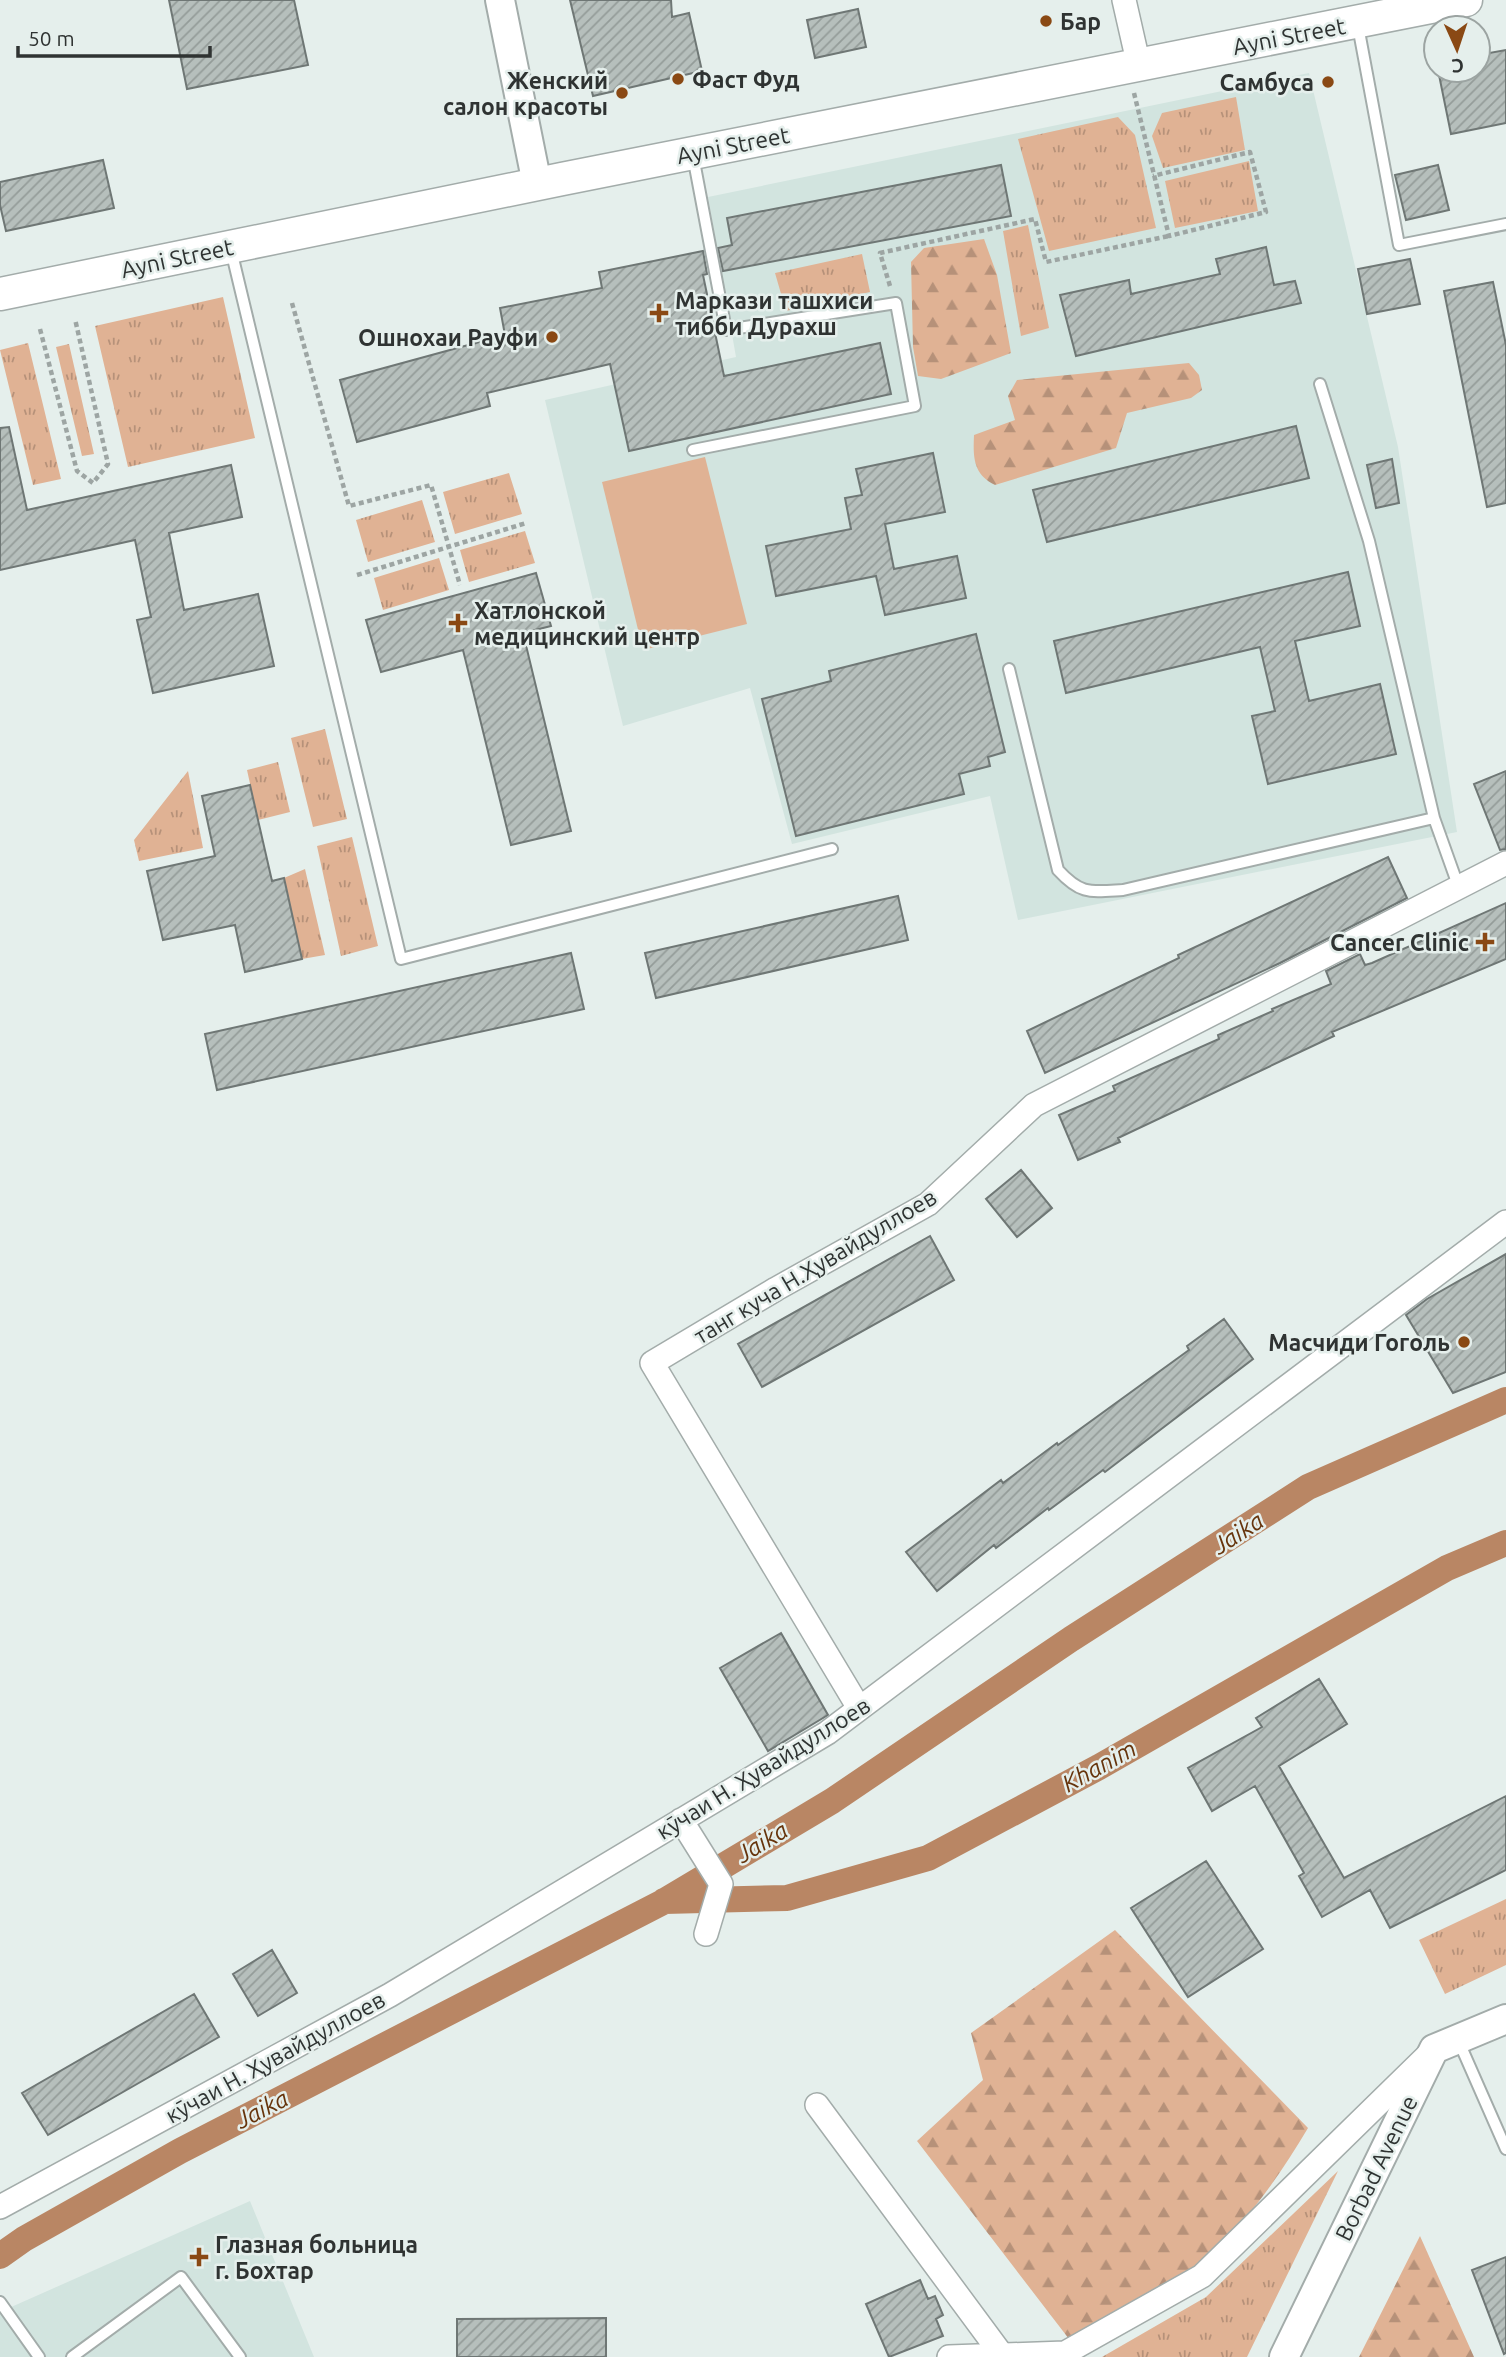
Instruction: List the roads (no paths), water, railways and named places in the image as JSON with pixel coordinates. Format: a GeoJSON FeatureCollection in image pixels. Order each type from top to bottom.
{"type":"FeatureCollection","features":[{"type":"Feature","properties":{"kind":"main road","name":"Ayni Street"},"geometry":{"type":"LineString","coordinates":[[0,295],[693,153],[1136,79],[1357,23],[1466,0]]}},
{"type":"Feature","properties":{"kind":"street"},"geometry":{"type":"LineString","coordinates":[[500,0],[537,184]]}},
{"type":"Feature","properties":{"kind":"street"},"geometry":{"type":"LineString","coordinates":[[1124,0],[1136,79]]}},
{"type":"Feature","properties":{"kind":"street","name":"танг куча Н.Ҳувайдуллоев"},"geometry":{"type":"LineString","coordinates":[[859,1709],[652,1363],[776,1289],[928,1204],[1034,1105],[1506,863]]}},
{"type":"Feature","properties":{"kind":"street","name":"кӯчаи Н. Ҳувайдуллоев"},"geometry":{"type":"LineString","coordinates":[[0,2207],[390,1995],[827,1733],[1506,1222]]}},
{"type":"Feature","properties":{"kind":"street"},"geometry":{"type":"LineString","coordinates":[[681,1820],[721,1884],[706,1934]]}},
{"type":"Feature","properties":{"kind":"street"},"geometry":{"type":"LineString","coordinates":[[949,2357],[1065,2353],[1202,2276],[1446,2044],[1506,2018]]}},
{"type":"Feature","properties":{"kind":"street","name":"Borbad Avenue"},"geometry":{"type":"LineString","coordinates":[[1284,2357],[1446,2044]]}},
{"type":"Feature","properties":{"kind":"street"},"geometry":{"type":"LineString","coordinates":[[817,2105],[1002,2355]]}},
{"type":"Feature","properties":{"kind":"lane"},"geometry":{"type":"LineString","coordinates":[[1357,23],[1399,244],[1506,224]]}},
{"type":"Feature","properties":{"kind":"lane"},"geometry":{"type":"LineString","coordinates":[[693,153],[726,330],[896,303],[915,405],[693,450]]}},
{"type":"Feature","properties":{"kind":"lane"},"geometry":{"type":"LineString","coordinates":[[231,247],[401,959],[832,849]]}},
{"type":"Feature","properties":{"kind":"lane"},"geometry":{"type":"LineString","coordinates":[[1320,384],[1369,541],[1434,818],[1459,888]]}},
{"type":"Feature","properties":{"kind":"lane"},"geometry":{"type":"LineString","coordinates":[[1009,669],[1058,870],[1072,884],[1087,892],[1123,890],[1434,818]]}},
{"type":"Feature","properties":{"kind":"lane"},"geometry":{"type":"LineString","coordinates":[[1446,2044],[1506,2149]]}},
{"type":"Feature","properties":{"kind":"lane"},"geometry":{"type":"LineString","coordinates":[[72,2357],[181,2277],[240,2357]]}},
{"type":"Feature","properties":{"kind":"lane"},"geometry":{"type":"LineString","coordinates":[[0,2302],[39,2357]]}},
{"type":"Feature","properties":{"kind":"waterway","name":"Jaika"},"geometry":{"type":"LineString","coordinates":[[0,2256],[24,2239],[180,2151],[663,1902],[832,1801],[1071,1639],[1308,1487],[1506,1400]]}},
{"type":"Feature","properties":{"kind":"waterway","name":"Khanim"},"geometry":{"type":"LineString","coordinates":[[664,1901],[787,1898],[928,1858],[1099,1767],[1447,1568],[1506,1543]]}},
{"type":"Feature","properties":{"kind":"place","name":"Бар"},"geometry":{"type":"Point","coordinates":[1046,21]}},
{"type":"Feature","properties":{"kind":"place","name":"Фаст Фуд"},"geometry":{"type":"Point","coordinates":[678,79]}},
{"type":"Feature","properties":{"kind":"place","name":"Самбуса"},"geometry":{"type":"Point","coordinates":[1328,82]}},
{"type":"Feature","properties":{"kind":"place","name":"Женский салон красоты"},"geometry":{"type":"Point","coordinates":[622,93]}},
{"type":"Feature","properties":{"kind":"place","name":"Маркази ташхиси тибби Дурахш"},"geometry":{"type":"Point","coordinates":[659,313]}},
{"type":"Feature","properties":{"kind":"place","name":"Ошнохаи Рауфи"},"geometry":{"type":"Point","coordinates":[552,337]}},
{"type":"Feature","properties":{"kind":"place","name":"Хатлонской медицинский центр"},"geometry":{"type":"Point","coordinates":[458,623]}},
{"type":"Feature","properties":{"kind":"place","name":"Cancer Clinic"},"geometry":{"type":"Point","coordinates":[1485,942]}},
{"type":"Feature","properties":{"kind":"place","name":"Масчиди Гоголь"},"geometry":{"type":"Point","coordinates":[1464,1342]}},
{"type":"Feature","properties":{"kind":"place","name":"Глазная больница г. Бохтар"},"geometry":{"type":"Point","coordinates":[199,2257]}}]}
